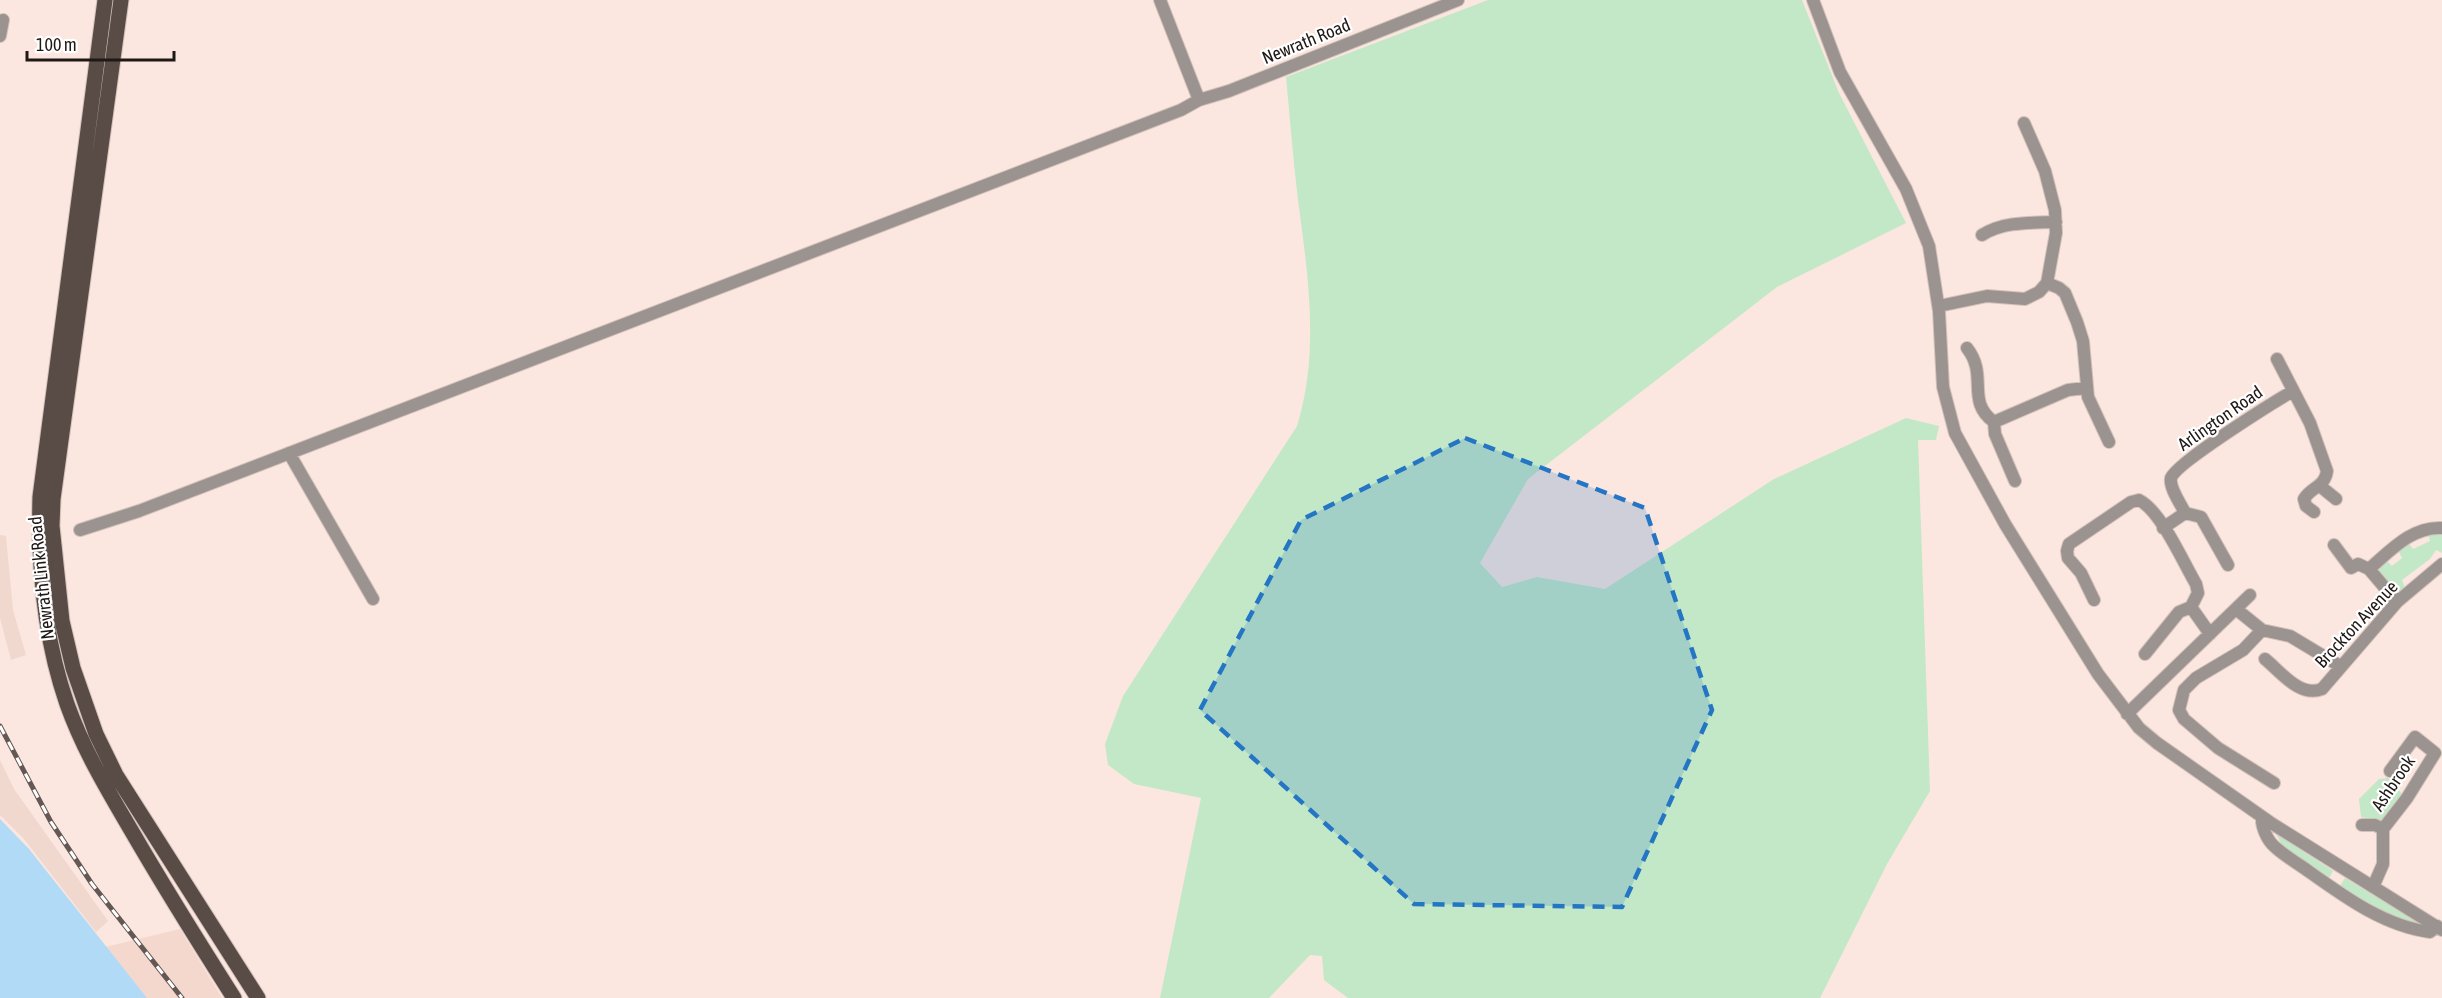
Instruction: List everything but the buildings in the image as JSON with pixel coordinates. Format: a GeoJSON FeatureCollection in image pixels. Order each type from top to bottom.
{"type":"FeatureCollection","features":[{"type":"Feature","properties":{"kind":"main road","name":"Newrath Link Road"},"geometry":{"type":"LineString","coordinates":[[105,0],[39,497],[42,584],[57,668],[81,739],[154,869],[234,998]]}},
{"type":"Feature","properties":{"kind":"main road","name":"Newrath Link Road"},"geometry":{"type":"LineString","coordinates":[[121,0],[53,500],[52,526],[62,621],[82,698],[116,775],[258,998]]}},
{"type":"Feature","properties":{"kind":"street"},"geometry":{"type":"LineString","coordinates":[[1160,0],[1199,100]]}},
{"type":"Feature","properties":{"kind":"street","name":"Newrath Road"},"geometry":{"type":"LineString","coordinates":[[80,530],[289,453],[1181,110],[1199,100],[1239,87],[1458,0]]}},
{"type":"Feature","properties":{"kind":"street"},"geometry":{"type":"LineString","coordinates":[[1813,0],[1840,72],[1917,212],[1929,246],[1939,306],[1943,387],[1955,433],[1972,466],[2063,619],[2127,714],[2150,737],[2262,817],[2439,928]]}},
{"type":"Feature","properties":{"kind":"street"},"geometry":{"type":"LineString","coordinates":[[0,36],[3,20]]}},
{"type":"Feature","properties":{"kind":"street"},"geometry":{"type":"LineString","coordinates":[[1939,306],[1987,296],[2025,299],[2039,292],[2047,283],[2056,222],[2045,171],[2024,123]]}},
{"type":"Feature","properties":{"kind":"street"},"geometry":{"type":"LineString","coordinates":[[1982,235],[1992,229],[2008,225],[2056,222]]}},
{"type":"Feature","properties":{"kind":"street"},"geometry":{"type":"LineString","coordinates":[[2047,283],[2065,293],[2077,322],[2083,341],[2086,388],[2091,409],[2109,442]]}},
{"type":"Feature","properties":{"kind":"street"},"geometry":{"type":"LineString","coordinates":[[1967,348],[1975,358],[1978,370],[1978,405],[1981,411],[1994,422],[1995,434],[2015,481]]}},
{"type":"Feature","properties":{"kind":"street"},"geometry":{"type":"LineString","coordinates":[[2277,359],[2310,423],[2325,461],[2326,478],[2320,486],[2308,492],[2304,500],[2306,506],[2314,512]]}},
{"type":"Feature","properties":{"kind":"street"},"geometry":{"type":"LineString","coordinates":[[1994,422],[2068,390],[2086,388]]}},
{"type":"Feature","properties":{"kind":"street","name":"Arlington Road"},"geometry":{"type":"LineString","coordinates":[[2228,565],[2201,517],[2186,513],[2172,486],[2171,478],[2176,471],[2262,409],[2293,391]]}},
{"type":"Feature","properties":{"kind":"street"},"geometry":{"type":"LineString","coordinates":[[289,453],[373,599]]}},
{"type":"Feature","properties":{"kind":"street"},"geometry":{"type":"LineString","coordinates":[[2320,486],[2336,499]]}},
{"type":"Feature","properties":{"kind":"street"},"geometry":{"type":"LineString","coordinates":[[2094,600],[2081,573],[2068,558],[2069,544],[2131,502],[2139,500],[2145,503],[2163,528],[2196,584],[2198,593],[2191,607],[2179,612],[2145,654]]}},
{"type":"Feature","properties":{"kind":"street"},"geometry":{"type":"LineString","coordinates":[[2163,528],[2186,513]]}},
{"type":"Feature","properties":{"kind":"street","name":"Brockton Avenue"},"geometry":{"type":"LineString","coordinates":[[2369,569],[2407,537],[2428,527],[2442,528]]}},
{"type":"Feature","properties":{"kind":"street"},"geometry":{"type":"LineString","coordinates":[[2334,545],[2351,568],[2358,564],[2369,569],[2397,602]]}},
{"type":"Feature","properties":{"kind":"street","name":"Brockton Avenue"},"geometry":{"type":"LineString","coordinates":[[2265,659],[2302,690],[2313,693],[2322,689],[2397,602],[2442,564]]}},
{"type":"Feature","properties":{"kind":"street"},"geometry":{"type":"LineString","coordinates":[[2127,714],[2250,596]]}},
{"type":"Feature","properties":{"kind":"street"},"geometry":{"type":"LineString","coordinates":[[2191,607],[2210,634]]}},
{"type":"Feature","properties":{"kind":"street"},"geometry":{"type":"LineString","coordinates":[[2236,609],[2262,630],[2290,636],[2340,666]]}},
{"type":"Feature","properties":{"kind":"street"},"geometry":{"type":"LineString","coordinates":[[2262,630],[2243,650],[2196,678],[2184,690],[2179,710],[2184,719],[2218,748],[2274,783]]}},
{"type":"Feature","properties":{"kind":"street","name":"Ashbrook"},"geometry":{"type":"LineString","coordinates":[[2373,887],[2383,864],[2383,829],[2407,798],[2435,753],[2415,737],[2390,771]]}},
{"type":"Feature","properties":{"kind":"street"},"geometry":{"type":"LineString","coordinates":[[2262,817],[2262,823],[2272,845],[2331,887],[2387,919],[2419,931],[2430,932],[2439,928]]}},
{"type":"Feature","properties":{"kind":"street","name":"Ashbrook"},"geometry":{"type":"LineString","coordinates":[[2362,825],[2374,825],[2383,829]]}},
{"type":"Feature","properties":{"kind":"street"},"geometry":{"type":"LineString","coordinates":[[2331,887],[2343,869]]}},
{"type":"Feature","properties":{"kind":"highlighted area"},"geometry":{"type":"Polygon","coordinates":[[[1465,438],[1645,508],[1712,710],[1622,907],[1414,904],[1200,710],[1301,520],[1465,438]]]}},
{"type":"Feature","properties":{"kind":"shaded area"},"geometry":{"type":"Polygon","coordinates":[[[0,535],[6,536],[13,610],[26,655],[11,660],[0,618],[0,535]]]}},
{"type":"Feature","properties":{"kind":"shaded area"},"geometry":{"type":"Polygon","coordinates":[[[0,760],[14,789],[108,921],[96,932],[24,839],[0,815],[0,760]]]}},
{"type":"Feature","properties":{"kind":"shaded area"},"geometry":{"type":"Polygon","coordinates":[[[180,929],[222,998],[147,998],[105,947],[180,929]]]}},
{"type":"Feature","properties":{"kind":"green space"},"geometry":{"type":"Polygon","coordinates":[[[1488,0],[1802,0],[1839,93],[1906,223],[1777,287],[1528,479],[1480,563],[1502,587],[1537,577],[1605,589],[1774,479],[1906,418],[1939,426],[1936,440],[1918,440],[1930,791],[1887,864],[1820,998],[1348,998],[1324,980],[1322,956],[1310,955],[1269,998],[1160,998],[1201,798],[1134,784],[1108,765],[1105,744],[1123,696],[1297,426],[1308,370],[1310,313],[1286,77],[1488,0]]]}},
{"type":"Feature","properties":{"kind":"green space"},"geometry":{"type":"Polygon","coordinates":[[[2428,532],[2442,532],[2442,553],[2436,550],[2430,559],[2402,580],[2405,588],[2396,593],[2379,574],[2380,565],[2386,560],[2392,566],[2402,558],[2398,550],[2408,542],[2413,549],[2430,541],[2428,532]]]}},
{"type":"Feature","properties":{"kind":"green space"},"geometry":{"type":"Polygon","coordinates":[[[2388,778],[2403,795],[2383,821],[2361,817],[2359,799],[2379,779],[2388,778]]]}},
{"type":"Feature","properties":{"kind":"green space"},"geometry":{"type":"Polygon","coordinates":[[[2276,834],[2333,871],[2328,880],[2285,850],[2276,834]]]}},
{"type":"Feature","properties":{"kind":"green space"},"geometry":{"type":"Polygon","coordinates":[[[2345,878],[2422,925],[2383,912],[2340,886],[2345,878]]]}},
{"type":"Feature","properties":{"kind":"water"},"geometry":{"type":"Polygon","coordinates":[[[0,819],[29,849],[147,998],[0,998],[0,819]]]}},
{"type":"Feature","properties":{"kind":"railway"},"geometry":{"type":"LineString","coordinates":[[0,726],[51,822],[92,884],[182,998]]}}]}
